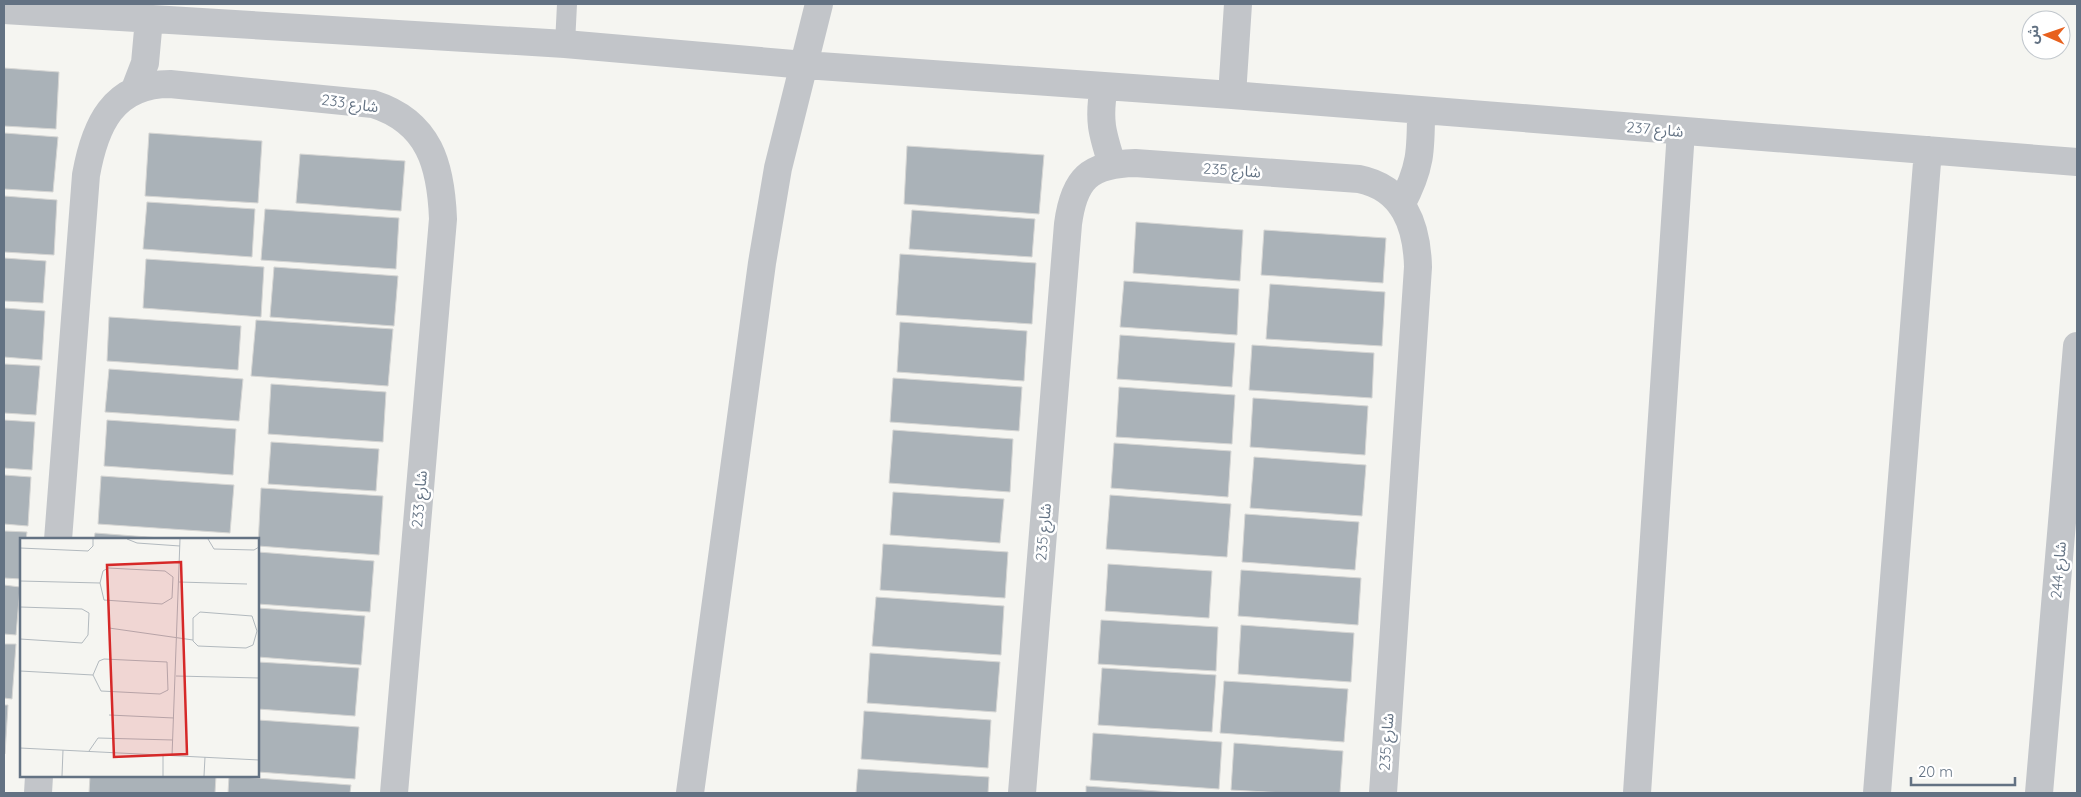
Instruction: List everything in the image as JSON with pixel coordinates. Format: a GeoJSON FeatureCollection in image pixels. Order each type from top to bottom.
{"type":"FeatureCollection","features":[{"type":"Feature","properties":{"kind":"street"},"geometry":{"type":"LineString","coordinates":[[690,793],[762,264],[778,168],[819,4]]}},
{"type":"Feature","properties":{"kind":"street"},"geometry":{"type":"LineString","coordinates":[[1232,95],[1238,4]]}},
{"type":"Feature","properties":{"kind":"street","name":"شارع 237"},"geometry":{"type":"LineString","coordinates":[[4,10],[149,19],[219,13],[805,65],[1232,95],[2077,162]]}},
{"type":"Feature","properties":{"kind":"street"},"geometry":{"type":"LineString","coordinates":[[135,89],[145,64],[149,19]]}},
{"type":"Feature","properties":{"kind":"street","name":"شارع 233"},"geometry":{"type":"LineString","coordinates":[[58,538],[86,175],[94,141],[104,120],[117,102],[135,89],[144,86],[170,84],[373,104],[389,109],[412,126],[431,152],[442,188],[443,219],[394,793]]}},
{"type":"Feature","properties":{"kind":"street"},"geometry":{"type":"LineString","coordinates":[[1104,86],[1100,106],[1100,125],[1112,164]]}},
{"type":"Feature","properties":{"kind":"street"},"geometry":{"type":"LineString","coordinates":[[1401,205],[1410,189],[1419,164],[1421,110]]}},
{"type":"Feature","properties":{"kind":"street"},"geometry":{"type":"LineString","coordinates":[[1636,793],[1681,131]]}},
{"type":"Feature","properties":{"kind":"street"},"geometry":{"type":"LineString","coordinates":[[1877,793],[1928,150]]}},
{"type":"Feature","properties":{"kind":"street","name":"شارع 235"},"geometry":{"type":"LineString","coordinates":[[1022,793],[1072,201],[1080,185],[1091,172],[1112,164],[1135,163],[1359,180],[1384,187],[1393,194],[1401,205],[1415,234],[1418,267],[1383,793]]}},
{"type":"Feature","properties":{"kind":"street","name":"شارع 244"},"geometry":{"type":"LineString","coordinates":[[2039,793],[2077,346]]}},
{"type":"Feature","properties":{"kind":"street"},"geometry":{"type":"LineString","coordinates":[[38,793],[40,777]]}},
{"type":"Feature","properties":{"kind":"lane"},"geometry":{"type":"LineString","coordinates":[[565,44],[568,4]]}},
{"type":"Feature","properties":{"kind":"building"},"geometry":{"type":"Polygon","coordinates":[[[4,68],[59,72],[56,129],[4,126],[4,68]]]}},
{"type":"Feature","properties":{"kind":"building"},"geometry":{"type":"Polygon","coordinates":[[[4,133],[58,137],[53,192],[4,189],[4,133]]]}},
{"type":"Feature","properties":{"kind":"building"},"geometry":{"type":"Polygon","coordinates":[[[149,133],[262,141],[258,203],[145,196],[149,133]]]}},
{"type":"Feature","properties":{"kind":"building"},"geometry":{"type":"Polygon","coordinates":[[[907,146],[1044,155],[1039,214],[904,204],[907,146]]]}},
{"type":"Feature","properties":{"kind":"building"},"geometry":{"type":"Polygon","coordinates":[[[300,154],[405,161],[401,211],[296,203],[300,154]]]}},
{"type":"Feature","properties":{"kind":"building"},"geometry":{"type":"Polygon","coordinates":[[[4,196],[57,200],[54,255],[4,252],[4,196]]]}},
{"type":"Feature","properties":{"kind":"building"},"geometry":{"type":"Polygon","coordinates":[[[147,202],[255,209],[252,257],[143,249],[147,202]]]}},
{"type":"Feature","properties":{"kind":"building"},"geometry":{"type":"Polygon","coordinates":[[[265,209],[399,218],[396,269],[261,260],[265,209]]]}},
{"type":"Feature","properties":{"kind":"building"},"geometry":{"type":"Polygon","coordinates":[[[912,210],[1035,219],[1032,257],[909,249],[912,210]]]}},
{"type":"Feature","properties":{"kind":"building"},"geometry":{"type":"Polygon","coordinates":[[[1136,222],[1243,230],[1240,281],[1133,273],[1136,222]]]}},
{"type":"Feature","properties":{"kind":"building"},"geometry":{"type":"Polygon","coordinates":[[[1264,230],[1386,238],[1383,283],[1261,275],[1264,230]]]}},
{"type":"Feature","properties":{"kind":"building"},"geometry":{"type":"Polygon","coordinates":[[[900,254],[1036,263],[1032,324],[896,315],[900,254]]]}},
{"type":"Feature","properties":{"kind":"building"},"geometry":{"type":"Polygon","coordinates":[[[4,258],[46,261],[43,303],[4,301],[4,258]]]}},
{"type":"Feature","properties":{"kind":"building"},"geometry":{"type":"Polygon","coordinates":[[[146,259],[264,267],[261,317],[143,308],[146,259]]]}},
{"type":"Feature","properties":{"kind":"building"},"geometry":{"type":"Polygon","coordinates":[[[274,267],[398,276],[394,326],[270,317],[274,267]]]}},
{"type":"Feature","properties":{"kind":"building"},"geometry":{"type":"Polygon","coordinates":[[[1124,281],[1239,289],[1237,335],[1120,327],[1124,281]]]}},
{"type":"Feature","properties":{"kind":"building"},"geometry":{"type":"Polygon","coordinates":[[[1270,284],[1385,292],[1382,346],[1266,339],[1270,284]]]}},
{"type":"Feature","properties":{"kind":"building"},"geometry":{"type":"Polygon","coordinates":[[[4,308],[45,311],[42,360],[4,357],[4,308]]]}},
{"type":"Feature","properties":{"kind":"building"},"geometry":{"type":"Polygon","coordinates":[[[109,317],[241,326],[238,370],[107,361],[109,317]]]}},
{"type":"Feature","properties":{"kind":"building"},"geometry":{"type":"Polygon","coordinates":[[[256,320],[393,329],[388,386],[251,376],[256,320]]]}},
{"type":"Feature","properties":{"kind":"building"},"geometry":{"type":"Polygon","coordinates":[[[900,322],[1027,331],[1024,381],[897,372],[900,322]]]}},
{"type":"Feature","properties":{"kind":"building"},"geometry":{"type":"Polygon","coordinates":[[[1120,335],[1235,343],[1232,387],[1117,379],[1120,335]]]}},
{"type":"Feature","properties":{"kind":"building"},"geometry":{"type":"Polygon","coordinates":[[[1252,345],[1374,353],[1372,398],[1249,390],[1252,345]]]}},
{"type":"Feature","properties":{"kind":"building"},"geometry":{"type":"Polygon","coordinates":[[[4,364],[40,366],[36,415],[4,413],[4,364]]]}},
{"type":"Feature","properties":{"kind":"building"},"geometry":{"type":"Polygon","coordinates":[[[109,369],[243,379],[239,421],[105,412],[109,369]]]}},
{"type":"Feature","properties":{"kind":"building"},"geometry":{"type":"Polygon","coordinates":[[[893,378],[1022,387],[1019,431],[890,422],[893,378]]]}},
{"type":"Feature","properties":{"kind":"building"},"geometry":{"type":"Polygon","coordinates":[[[271,384],[386,392],[383,442],[268,434],[271,384]]]}},
{"type":"Feature","properties":{"kind":"building"},"geometry":{"type":"Polygon","coordinates":[[[1119,387],[1235,395],[1232,444],[1116,437],[1119,387]]]}},
{"type":"Feature","properties":{"kind":"building"},"geometry":{"type":"Polygon","coordinates":[[[1253,398],[1368,406],[1365,455],[1250,447],[1253,398]]]}},
{"type":"Feature","properties":{"kind":"building"},"geometry":{"type":"Polygon","coordinates":[[[4,420],[35,422],[32,470],[4,468],[4,420]]]}},
{"type":"Feature","properties":{"kind":"building"},"geometry":{"type":"Polygon","coordinates":[[[107,420],[236,429],[233,475],[104,466],[107,420]]]}},
{"type":"Feature","properties":{"kind":"building"},"geometry":{"type":"Polygon","coordinates":[[[893,430],[1013,439],[1010,492],[889,483],[893,430]]]}},
{"type":"Feature","properties":{"kind":"building"},"geometry":{"type":"Polygon","coordinates":[[[271,442],[379,449],[376,491],[268,484],[271,442]]]}},
{"type":"Feature","properties":{"kind":"building"},"geometry":{"type":"Polygon","coordinates":[[[1114,443],[1231,451],[1228,497],[1111,488],[1114,443]]]}},
{"type":"Feature","properties":{"kind":"building"},"geometry":{"type":"Polygon","coordinates":[[[1254,457],[1366,465],[1362,516],[1250,508],[1254,457]]]}},
{"type":"Feature","properties":{"kind":"building"},"geometry":{"type":"Polygon","coordinates":[[[4,475],[31,477],[28,526],[4,524],[4,475]]]}},
{"type":"Feature","properties":{"kind":"building"},"geometry":{"type":"Polygon","coordinates":[[[101,476],[234,485],[230,533],[98,524],[101,476]]]}},
{"type":"Feature","properties":{"kind":"building"},"geometry":{"type":"Polygon","coordinates":[[[261,488],[383,496],[379,555],[259,546],[261,488]]]}},
{"type":"Feature","properties":{"kind":"building"},"geometry":{"type":"Polygon","coordinates":[[[893,492],[1004,499],[1000,543],[890,535],[893,492]]]}},
{"type":"Feature","properties":{"kind":"building"},"geometry":{"type":"Polygon","coordinates":[[[1110,495],[1231,504],[1227,557],[1106,549],[1110,495]]]}},
{"type":"Feature","properties":{"kind":"building"},"geometry":{"type":"Polygon","coordinates":[[[1245,514],[1359,522],[1355,570],[1242,562],[1245,514]]]}},
{"type":"Feature","properties":{"kind":"building"},"geometry":{"type":"Polygon","coordinates":[[[4,531],[27,532],[26,538],[20,538],[20,579],[4,578],[4,531]]]}},
{"type":"Feature","properties":{"kind":"building"},"geometry":{"type":"Polygon","coordinates":[[[95,533],[161,538],[94,538],[95,533]]]}},
{"type":"Feature","properties":{"kind":"building"},"geometry":{"type":"Polygon","coordinates":[[[883,544],[1008,552],[1005,598],[880,590],[883,544]]]}},
{"type":"Feature","properties":{"kind":"building"},"geometry":{"type":"Polygon","coordinates":[[[259,552],[374,561],[370,612],[259,604],[259,552]]]}},
{"type":"Feature","properties":{"kind":"building"},"geometry":{"type":"Polygon","coordinates":[[[1108,564],[1212,571],[1209,618],[1105,611],[1108,564]]]}},
{"type":"Feature","properties":{"kind":"building"},"geometry":{"type":"Polygon","coordinates":[[[1241,570],[1361,578],[1358,625],[1238,616],[1241,570]]]}},
{"type":"Feature","properties":{"kind":"building"},"geometry":{"type":"Polygon","coordinates":[[[4,585],[20,587],[16,635],[4,634],[4,585]]]}},
{"type":"Feature","properties":{"kind":"building"},"geometry":{"type":"Polygon","coordinates":[[[876,597],[1004,606],[1001,655],[872,646],[876,597]]]}},
{"type":"Feature","properties":{"kind":"building"},"geometry":{"type":"Polygon","coordinates":[[[259,608],[365,616],[361,665],[259,657],[259,608]]]}},
{"type":"Feature","properties":{"kind":"building"},"geometry":{"type":"Polygon","coordinates":[[[1101,620],[1218,627],[1216,671],[1098,664],[1101,620]]]}},
{"type":"Feature","properties":{"kind":"building"},"geometry":{"type":"Polygon","coordinates":[[[1241,625],[1354,633],[1351,682],[1238,674],[1241,625]]]}},
{"type":"Feature","properties":{"kind":"building"},"geometry":{"type":"Polygon","coordinates":[[[4,644],[16,644],[12,699],[4,698],[4,644]]]}},
{"type":"Feature","properties":{"kind":"building"},"geometry":{"type":"Polygon","coordinates":[[[870,653],[1000,662],[996,712],[867,703],[870,653]]]}},
{"type":"Feature","properties":{"kind":"building"},"geometry":{"type":"Polygon","coordinates":[[[259,662],[359,668],[355,716],[259,709],[259,662]]]}},
{"type":"Feature","properties":{"kind":"building"},"geometry":{"type":"Polygon","coordinates":[[[1102,668],[1216,675],[1212,732],[1098,725],[1102,668]]]}},
{"type":"Feature","properties":{"kind":"building"},"geometry":{"type":"Polygon","coordinates":[[[1224,681],[1348,689],[1344,742],[1220,733],[1224,681]]]}},
{"type":"Feature","properties":{"kind":"building"},"geometry":{"type":"Polygon","coordinates":[[[4,705],[8,705],[5,754],[4,754],[4,705]]]}},
{"type":"Feature","properties":{"kind":"building"},"geometry":{"type":"Polygon","coordinates":[[[864,711],[991,720],[988,768],[861,759],[864,711]]]}},
{"type":"Feature","properties":{"kind":"building"},"geometry":{"type":"Polygon","coordinates":[[[259,720],[359,727],[355,779],[259,772],[259,720]]]}},
{"type":"Feature","properties":{"kind":"building"},"geometry":{"type":"Polygon","coordinates":[[[1093,733],[1222,742],[1219,789],[1090,780],[1093,733]]]}},
{"type":"Feature","properties":{"kind":"building"},"geometry":{"type":"Polygon","coordinates":[[[1234,743],[1343,751],[1340,793],[1284,793],[1231,790],[1234,743]]]}},
{"type":"Feature","properties":{"kind":"building"},"geometry":{"type":"Polygon","coordinates":[[[858,769],[989,777],[988,793],[856,793],[858,769]]]}},
{"type":"Feature","properties":{"kind":"building"},"geometry":{"type":"Polygon","coordinates":[[[90,777],[216,777],[215,793],[89,793],[90,777]]]}},
{"type":"Feature","properties":{"kind":"building"},"geometry":{"type":"Polygon","coordinates":[[[229,777],[351,785],[350,793],[228,793],[229,777]]]}},
{"type":"Feature","properties":{"kind":"building"},"geometry":{"type":"Polygon","coordinates":[[[1086,786],[1186,793],[1086,793],[1086,786]]]}}]}
